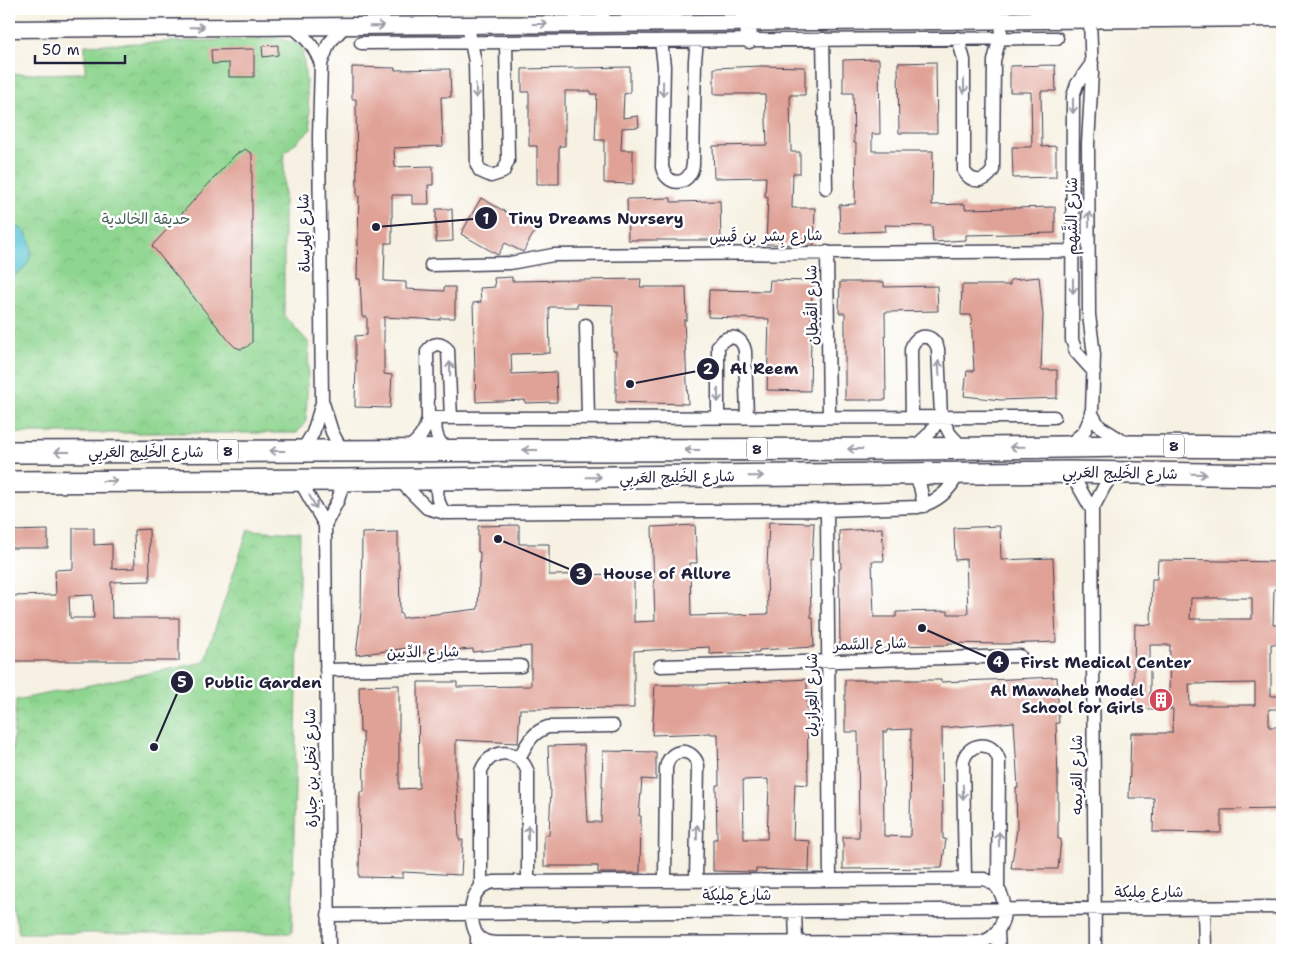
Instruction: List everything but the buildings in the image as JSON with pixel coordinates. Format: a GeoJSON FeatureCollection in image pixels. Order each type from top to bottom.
{"type":"FeatureCollection","features":[{"type":"Feature","properties":{"kind":"highway","name":"شارع الخَلِيج العَربِي"},"geometry":{"type":"LineString","coordinates":[[9,452],[913,449],[1066,446],[1282,447]]}},
{"type":"Feature","properties":{"kind":"highway","name":"شارع الخَلِيج العَربِي"},"geometry":{"type":"LineString","coordinates":[[9,482],[300,481],[1067,472],[1282,475]]}},
{"type":"Feature","properties":{"kind":"highway"},"geometry":{"type":"LineString","coordinates":[[1261,475],[1282,482]]}},
{"type":"Feature","properties":{"kind":"street"},"geometry":{"type":"LineString","coordinates":[[9,29],[469,25],[603,16],[748,22],[972,15],[1001,20],[1282,18]]}},
{"type":"Feature","properties":{"kind":"street","name":"شارع الشَّهم"},"geometry":{"type":"LineString","coordinates":[[1066,446],[1084,432],[1089,421],[1094,372],[1094,349],[1089,315],[1088,144],[1092,85],[1090,19]]}},
{"type":"Feature","properties":{"kind":"street"},"geometry":{"type":"LineString","coordinates":[[958,38],[964,60],[964,171],[973,180],[979,181],[990,176],[993,170],[994,61],[1000,38],[1001,20]]}},
{"type":"Feature","properties":{"kind":"street"},"geometry":{"type":"LineString","coordinates":[[748,22],[749,40]]}},
{"type":"Feature","properties":{"kind":"street"},"geometry":{"type":"LineString","coordinates":[[469,25],[470,43],[475,62],[477,165],[485,174],[491,176],[503,172],[507,167],[508,161],[506,42]]}},
{"type":"Feature","properties":{"kind":"street","name":"شارع المِرساة"},"geometry":{"type":"LineString","coordinates":[[291,26],[310,42],[321,64]]}},
{"type":"Feature","properties":{"kind":"street","name":"شارع المِرساة"},"geometry":{"type":"LineString","coordinates":[[302,451],[313,433],[322,400],[319,136],[321,64],[329,43],[345,26]]}},
{"type":"Feature","properties":{"kind":"street"},"geometry":{"type":"LineString","coordinates":[[361,44],[1057,38]]}},
{"type":"Feature","properties":{"kind":"street"},"geometry":{"type":"LineString","coordinates":[[660,41],[664,66],[662,167],[668,179],[675,182],[688,178],[692,172],[697,40]]}},
{"type":"Feature","properties":{"kind":"street"},"geometry":{"type":"LineString","coordinates":[[823,40],[826,188]]}},
{"type":"Feature","properties":{"kind":"street"},"geometry":{"type":"LineString","coordinates":[[1092,63],[1079,81],[1072,96],[1072,340],[1074,348],[1094,372]]}},
{"type":"Feature","properties":{"kind":"street"},"geometry":{"type":"LineString","coordinates":[[1079,81],[1086,81],[1092,85]]}},
{"type":"Feature","properties":{"kind":"street","name":"شارع بِشر بن قَيس"},"geometry":{"type":"LineString","coordinates":[[431,265],[510,263],[552,255],[1073,251]]}},
{"type":"Feature","properties":{"kind":"street","name":"شارع القُبطان"},"geometry":{"type":"LineString","coordinates":[[827,252],[829,417]]}},
{"type":"Feature","properties":{"kind":"street"},"geometry":{"type":"LineString","coordinates":[[586,325],[588,418]]}},
{"type":"Feature","properties":{"kind":"street"},"geometry":{"type":"LineString","coordinates":[[912,417],[910,350],[915,340],[926,336],[932,338],[938,349],[941,417],[950,434],[963,448]]}},
{"type":"Feature","properties":{"kind":"street"},"geometry":{"type":"LineString","coordinates":[[718,417],[718,346],[721,341],[734,337],[744,345],[745,351],[747,417]]}},
{"type":"Feature","properties":{"kind":"street"},"geometry":{"type":"LineString","coordinates":[[448,451],[441,445],[436,436],[432,418],[427,352],[429,347],[439,344],[445,346],[449,355],[451,418]]}},
{"type":"Feature","properties":{"kind":"street"},"geometry":{"type":"LineString","coordinates":[[1074,348],[1081,353],[1094,349]]}},
{"type":"Feature","properties":{"kind":"street","name":"شارع المِرساة"},"geometry":{"type":"LineString","coordinates":[[322,400],[332,432],[342,451]]}},
{"type":"Feature","properties":{"kind":"street"},"geometry":{"type":"LineString","coordinates":[[1091,412],[1104,430],[1130,446]]}},
{"type":"Feature","properties":{"kind":"street"},"geometry":{"type":"LineString","coordinates":[[913,449],[941,417]]}},
{"type":"Feature","properties":{"kind":"street"},"geometry":{"type":"LineString","coordinates":[[432,418],[1054,417]]}},
{"type":"Feature","properties":{"kind":"street"},"geometry":{"type":"LineString","coordinates":[[404,450],[420,438],[432,418]]}},
{"type":"Feature","properties":{"kind":"street","name":"شارع القريمه"},"geometry":{"type":"LineString","coordinates":[[1067,472],[1079,487],[1092,510]]}},
{"type":"Feature","properties":{"kind":"street","name":"شارع القريمه"},"geometry":{"type":"LineString","coordinates":[[1095,950],[1092,510],[1114,472]]}},
{"type":"Feature","properties":{"kind":"street"},"geometry":{"type":"LineString","coordinates":[[914,474],[920,486],[924,506]]}},
{"type":"Feature","properties":{"kind":"street"},"geometry":{"type":"LineString","coordinates":[[398,479],[427,508],[445,513],[827,510],[908,509],[924,506],[936,500],[951,486],[958,474]]}},
{"type":"Feature","properties":{"kind":"street"},"geometry":{"type":"LineString","coordinates":[[440,479],[437,497],[445,513]]}},
{"type":"Feature","properties":{"kind":"street","name":"شارع نَخل بن جِبارة"},"geometry":{"type":"LineString","coordinates":[[329,950],[325,525],[338,500],[344,480]]}},
{"type":"Feature","properties":{"kind":"street","name":"شارع نَخل بن جِبارة"},"geometry":{"type":"LineString","coordinates":[[300,481],[325,525]]}},
{"type":"Feature","properties":{"kind":"street","name":"شارع العِرازِيل"},"geometry":{"type":"LineString","coordinates":[[827,510],[830,880]]}},
{"type":"Feature","properties":{"kind":"street","name":"شارع السَّمر"},"geometry":{"type":"LineString","coordinates":[[660,666],[1020,656]]}},
{"type":"Feature","properties":{"kind":"street","name":"شارع الدِّيين"},"geometry":{"type":"LineString","coordinates":[[326,670],[521,666]]}},
{"type":"Feature","properties":{"kind":"street"},"geometry":{"type":"LineString","coordinates":[[519,758],[530,739],[541,729],[548,727],[613,726]]}},
{"type":"Feature","properties":{"kind":"street"},"geometry":{"type":"LineString","coordinates":[[965,879],[963,762],[964,756],[971,748],[982,745],[991,748],[999,760],[998,888],[1005,909],[998,932],[999,950]]}},
{"type":"Feature","properties":{"kind":"street","name":"شارع مِليكة"},"geometry":{"type":"LineString","coordinates":[[665,881],[666,768],[672,755],[680,752],[690,753],[698,765],[696,881]]}},
{"type":"Feature","properties":{"kind":"street"},"geometry":{"type":"LineString","coordinates":[[477,950],[477,935],[470,914],[475,894],[481,887],[481,771],[486,760],[497,754],[508,753],[519,758],[526,767],[528,779],[528,882]]}},
{"type":"Feature","properties":{"kind":"street","name":"شارع مِليكة"},"geometry":{"type":"LineString","coordinates":[[481,887],[494,882],[984,879],[990,881],[998,888]]}},
{"type":"Feature","properties":{"kind":"street"},"geometry":{"type":"LineString","coordinates":[[748,881],[748,911]]}},
{"type":"Feature","properties":{"kind":"street","name":"شارع مِليكة"},"geometry":{"type":"LineString","coordinates":[[328,915],[1282,907]]}},
{"type":"Feature","properties":{"kind":"street","name":"شارع مِليكة"},"geometry":{"type":"LineString","coordinates":[[1204,908],[1204,950]]}},
{"type":"Feature","properties":{"kind":"street"},"geometry":{"type":"LineString","coordinates":[[795,911],[796,942]]}},
{"type":"Feature","properties":{"kind":"street"},"geometry":{"type":"LineString","coordinates":[[477,935],[491,942],[514,947],[698,946],[796,942],[832,946],[966,946],[991,939],[998,932]]}},
{"type":"Feature","properties":{"kind":"green space","name":"حديقة الخالدية"},"geometry":{"type":"Polygon","coordinates":[[[277,38],[302,45],[311,129],[284,153],[284,315],[309,343],[306,421],[297,433],[9,433],[9,74],[85,73],[85,45],[277,38]]]}},
{"type":"Feature","properties":{"kind":"green space"},"geometry":{"type":"Polygon","coordinates":[[[248,530],[300,533],[292,933],[19,933],[9,891],[9,794],[16,700],[204,662],[248,530]]]}},
{"type":"Feature","properties":{"kind":"water"},"geometry":{"type":"Polygon","coordinates":[[[9,223],[19,227],[26,233],[30,241],[31,250],[30,258],[25,266],[19,273],[9,277],[9,223]]]}},
{"type":"Feature","properties":{"kind":"place","name":"Tiny Dreams Nursery"},"geometry":{"type":"Point","coordinates":[376,227]}},
{"type":"Feature","properties":{"kind":"place","name":"Al Reem"},"geometry":{"type":"Point","coordinates":[630,384]}},
{"type":"Feature","properties":{"kind":"place","name":"House of Allure"},"geometry":{"type":"Point","coordinates":[498,539]}},
{"type":"Feature","properties":{"kind":"place","name":"First Medical Center"},"geometry":{"type":"Point","coordinates":[922,628]}},
{"type":"Feature","properties":{"kind":"place","name":"Al Mawaheb Model School for Girls"},"geometry":{"type":"Point","coordinates":[1161,700]}},
{"type":"Feature","properties":{"kind":"place","name":"Public Garden"},"geometry":{"type":"Point","coordinates":[154,747]}}]}
